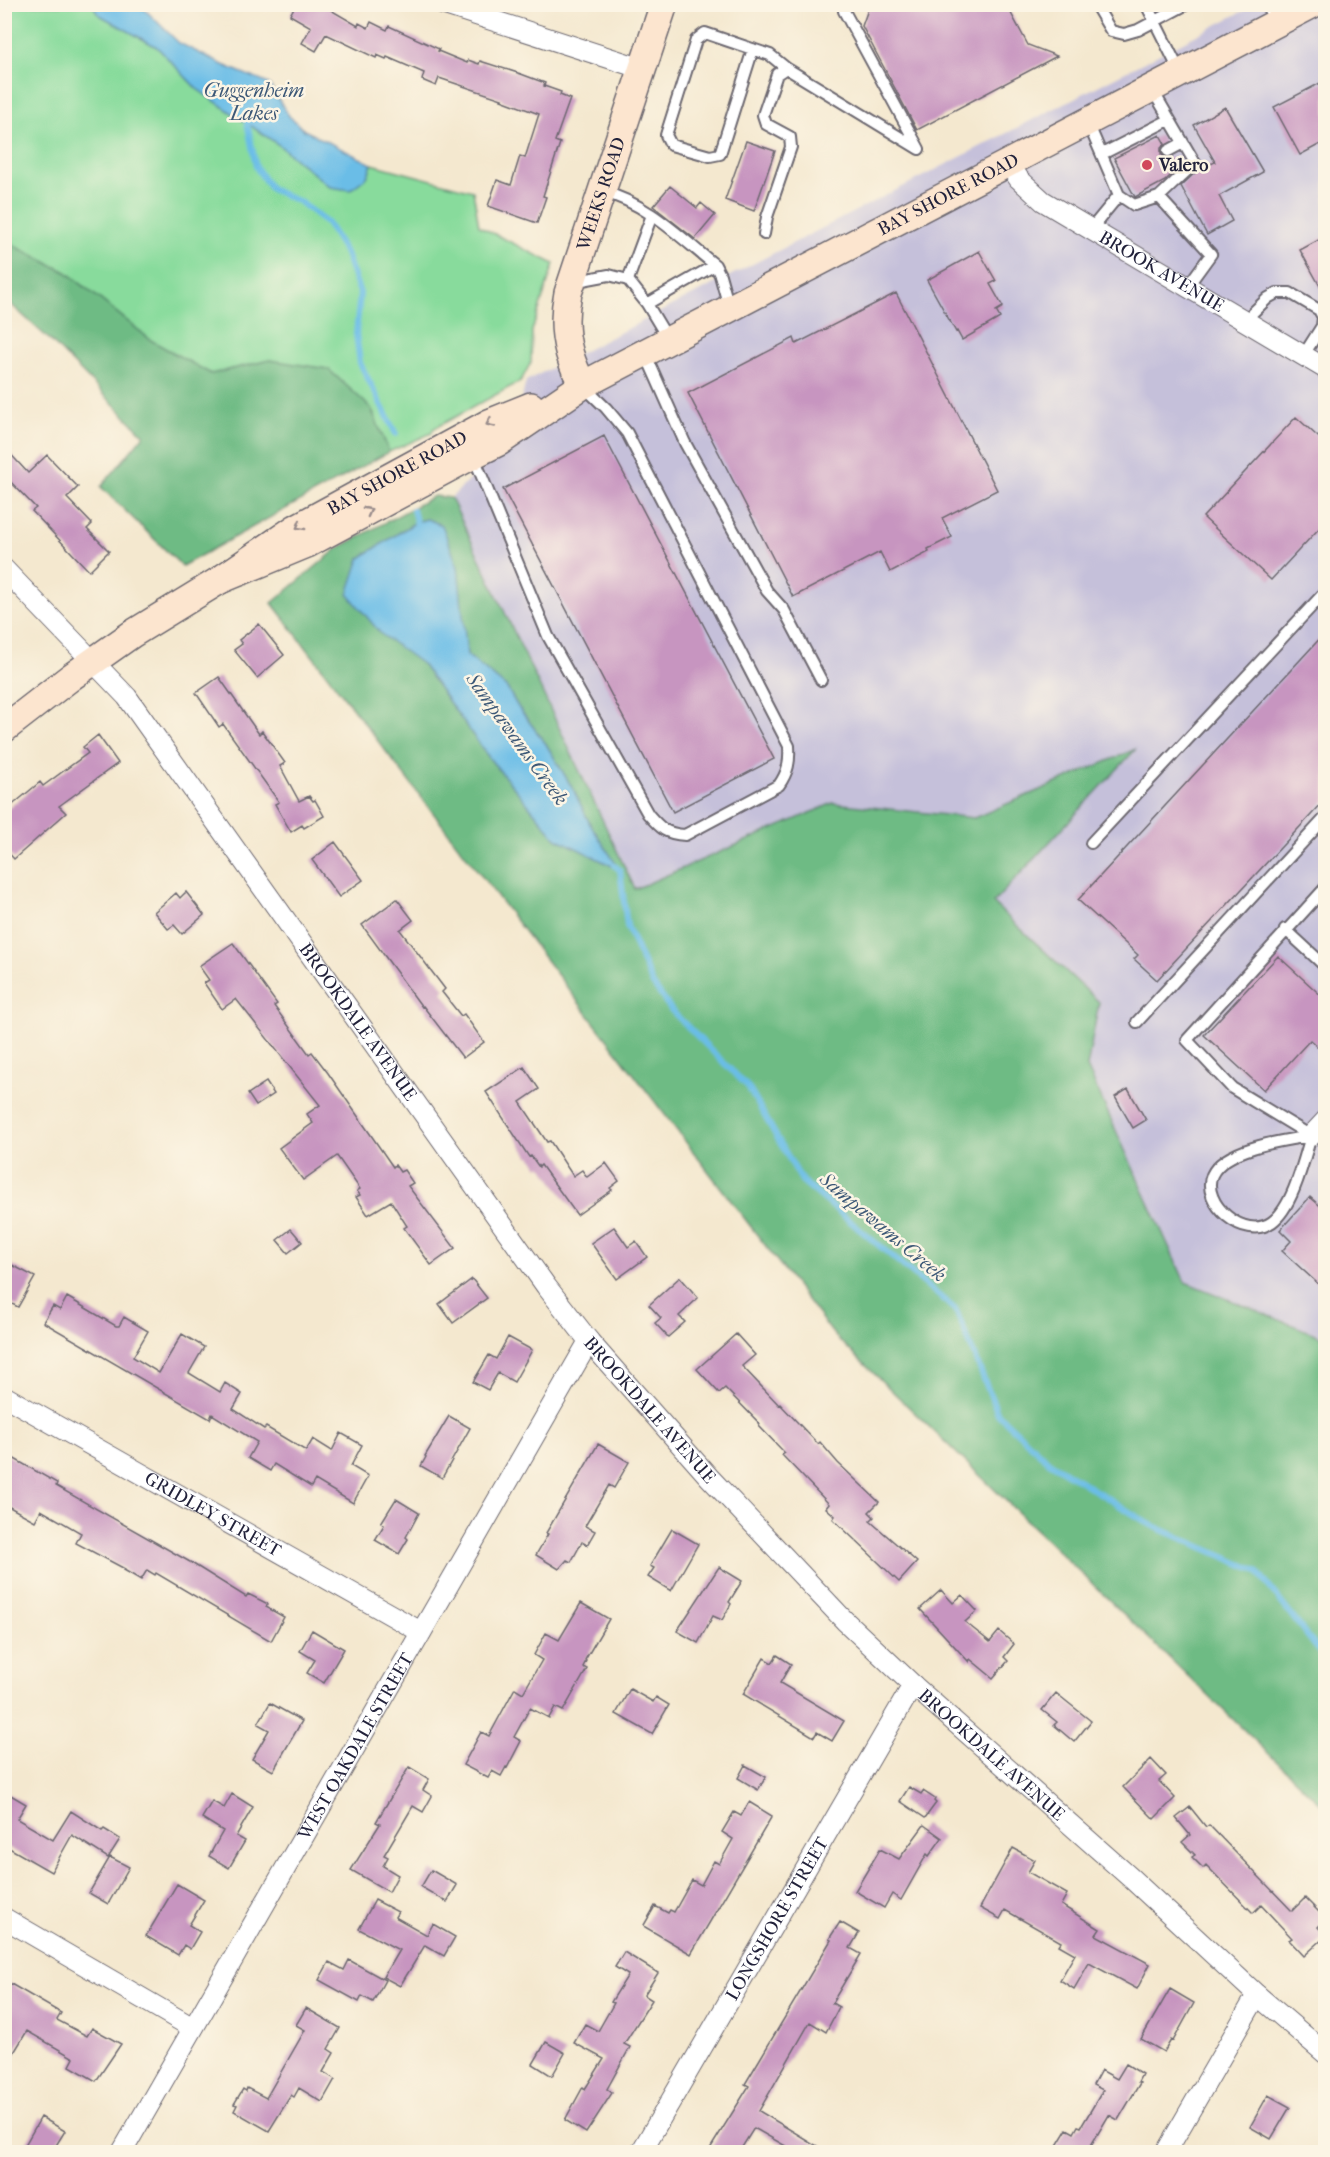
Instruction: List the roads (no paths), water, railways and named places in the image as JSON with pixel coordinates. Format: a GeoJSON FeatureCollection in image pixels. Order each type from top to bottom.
{"type":"FeatureCollection","features":[{"type":"Feature","properties":{"kind":"main road","name":"WEEKS ROAD"},"geometry":{"type":"LineString","coordinates":[[583,386],[573,365],[566,332],[566,304],[664,4]]}},
{"type":"Feature","properties":{"kind":"main road","name":"BAY SHORE ROAD"},"geometry":{"type":"LineString","coordinates":[[220,580],[307,544],[499,442],[583,386],[1181,74],[1271,14],[1313,4]]}},
{"type":"Feature","properties":{"kind":"main road","name":"BAY SHORE ROAD"},"geometry":{"type":"LineString","coordinates":[[4,729],[139,629],[220,580],[296,528],[489,423],[583,386]]}},
{"type":"Feature","properties":{"kind":"street"},"geometry":{"type":"LineString","coordinates":[[442,4],[643,69]]}},
{"type":"Feature","properties":{"kind":"street","name":"BROOK AVENUE"},"geometry":{"type":"LineString","coordinates":[[1008,164],[1019,179],[1036,195],[1326,369]]}},
{"type":"Feature","properties":{"kind":"street","name":"BROOKDALE AVENUE"},"geometry":{"type":"LineString","coordinates":[[4,569],[127,697],[546,1286],[589,1341],[709,1476],[821,1595],[913,1685],[1132,1879],[1257,1995],[1326,2054]]}},
{"type":"Feature","properties":{"kind":"street"},"geometry":{"type":"LineString","coordinates":[[1311,1136],[1326,1120]]}},
{"type":"Feature","properties":{"kind":"street","name":"WEST OAKDALE STREET"},"geometry":{"type":"LineString","coordinates":[[122,2152],[589,1341]]}},
{"type":"Feature","properties":{"kind":"street","name":"GRIDLEY STREET"},"geometry":{"type":"LineString","coordinates":[[4,1396],[421,1632]]}},
{"type":"Feature","properties":{"kind":"street","name":"LONGSHORE STREET"},"geometry":{"type":"LineString","coordinates":[[641,2152],[913,1685]]}},
{"type":"Feature","properties":{"kind":"street"},"geometry":{"type":"LineString","coordinates":[[4,1918],[193,2028]]}},
{"type":"Feature","properties":{"kind":"street"},"geometry":{"type":"LineString","coordinates":[[1166,2152],[1257,1995]]}},
{"type":"Feature","properties":{"kind":"lane"},"geometry":{"type":"LineString","coordinates":[[753,49],[720,154],[710,156],[671,145],[666,135],[696,40],[705,33],[753,49],[770,55],[786,68],[919,149],[844,11],[845,4]]}},
{"type":"Feature","properties":{"kind":"lane"},"geometry":{"type":"LineString","coordinates":[[1095,4],[1111,31],[1124,34],[1187,4]]}},
{"type":"Feature","properties":{"kind":"lane"},"geometry":{"type":"LineString","coordinates":[[1146,4],[1181,74]]}},
{"type":"Feature","properties":{"kind":"lane"},"geometry":{"type":"LineString","coordinates":[[764,234],[767,217],[791,147],[790,137],[766,123],[763,115],[777,74],[786,68]]}},
{"type":"Feature","properties":{"kind":"lane"},"geometry":{"type":"LineString","coordinates":[[1119,195],[1134,205],[1159,197],[1195,163],[1151,89]]}},
{"type":"Feature","properties":{"kind":"lane"},"geometry":{"type":"LineString","coordinates":[[1102,154],[1169,120]]}},
{"type":"Feature","properties":{"kind":"lane"},"geometry":{"type":"LineString","coordinates":[[1088,122],[1102,154],[1119,180],[1119,195],[1091,229]]}},
{"type":"Feature","properties":{"kind":"lane"},"geometry":{"type":"LineString","coordinates":[[1168,151],[1183,143]]}},
{"type":"Feature","properties":{"kind":"lane"},"geometry":{"type":"LineString","coordinates":[[603,192],[628,200],[652,215],[715,265],[729,309]]}},
{"type":"Feature","properties":{"kind":"lane"},"geometry":{"type":"LineString","coordinates":[[1159,197],[1211,254],[1187,287]]}},
{"type":"Feature","properties":{"kind":"lane"},"geometry":{"type":"LineString","coordinates":[[628,280],[652,215]]}},
{"type":"Feature","properties":{"kind":"lane"},"geometry":{"type":"LineString","coordinates":[[647,304],[715,265]]}},
{"type":"Feature","properties":{"kind":"lane"},"geometry":{"type":"LineString","coordinates":[[572,282],[609,276],[628,280],[647,304],[685,443],[767,591],[784,610],[820,680]]}},
{"type":"Feature","properties":{"kind":"lane"},"geometry":{"type":"LineString","coordinates":[[1244,321],[1268,298],[1277,293],[1290,294],[1319,310],[1323,317],[1322,326],[1303,356]]}},
{"type":"Feature","properties":{"kind":"lane"},"geometry":{"type":"LineString","coordinates":[[473,456],[548,636],[648,814],[659,827],[671,834],[685,835],[779,785],[787,774],[790,762],[789,746],[627,433],[583,386]]}},
{"type":"Feature","properties":{"kind":"lane"},"geometry":{"type":"LineString","coordinates":[[1091,843],[1326,591]]}},
{"type":"Feature","properties":{"kind":"lane"},"geometry":{"type":"LineString","coordinates":[[1137,1022],[1326,817]]}},
{"type":"Feature","properties":{"kind":"lane"},"geometry":{"type":"LineString","coordinates":[[1311,1136],[1232,1088],[1187,1040],[1285,929],[1326,887]]}},
{"type":"Feature","properties":{"kind":"lane"},"geometry":{"type":"LineString","coordinates":[[1285,929],[1326,967]]}},
{"type":"Feature","properties":{"kind":"lane"},"geometry":{"type":"LineString","coordinates":[[1311,1136],[1291,1195],[1272,1222],[1255,1228],[1244,1227],[1225,1214],[1213,1198],[1210,1185],[1212,1174],[1222,1163],[1257,1145],[1311,1136]]}},
{"type":"Feature","properties":{"kind":"water","name":"Guggenheim Lakes"},"geometry":{"type":"Polygon","coordinates":[[[93,5],[140,5],[179,43],[269,84],[289,116],[304,130],[372,164],[367,177],[350,190],[330,187],[279,145],[197,89],[157,47],[98,14],[93,5]]]}},
{"type":"Feature","properties":{"kind":"water"},"geometry":{"type":"Polygon","coordinates":[[[427,519],[442,525],[458,567],[467,655],[507,688],[518,707],[546,744],[573,789],[590,824],[620,870],[556,838],[490,759],[422,664],[381,634],[348,594],[360,558],[416,522],[427,519]]]}},
{"type":"Feature","properties":{"kind":"waterway","name":"Sampawams Creek"},"geometry":{"type":"LineString","coordinates":[[246,117],[256,167],[271,189],[300,202],[327,223],[346,254],[360,293],[356,334],[360,363],[396,434]]}},
{"type":"Feature","properties":{"kind":"waterway","name":"Sampawams Creek"},"geometry":{"type":"LineString","coordinates":[[413,510],[418,528]]}},
{"type":"Feature","properties":{"kind":"waterway","name":"Sampawams Creek"},"geometry":{"type":"LineString","coordinates":[[615,866],[620,870],[627,926],[652,983],[672,1011],[748,1087],[802,1181],[956,1310],[998,1414],[1049,1462],[1151,1525],[1257,1571],[1326,1660]]}},
{"type":"Feature","properties":{"kind":"place","name":"Valero"},"geometry":{"type":"Point","coordinates":[1147,165]}}]}
